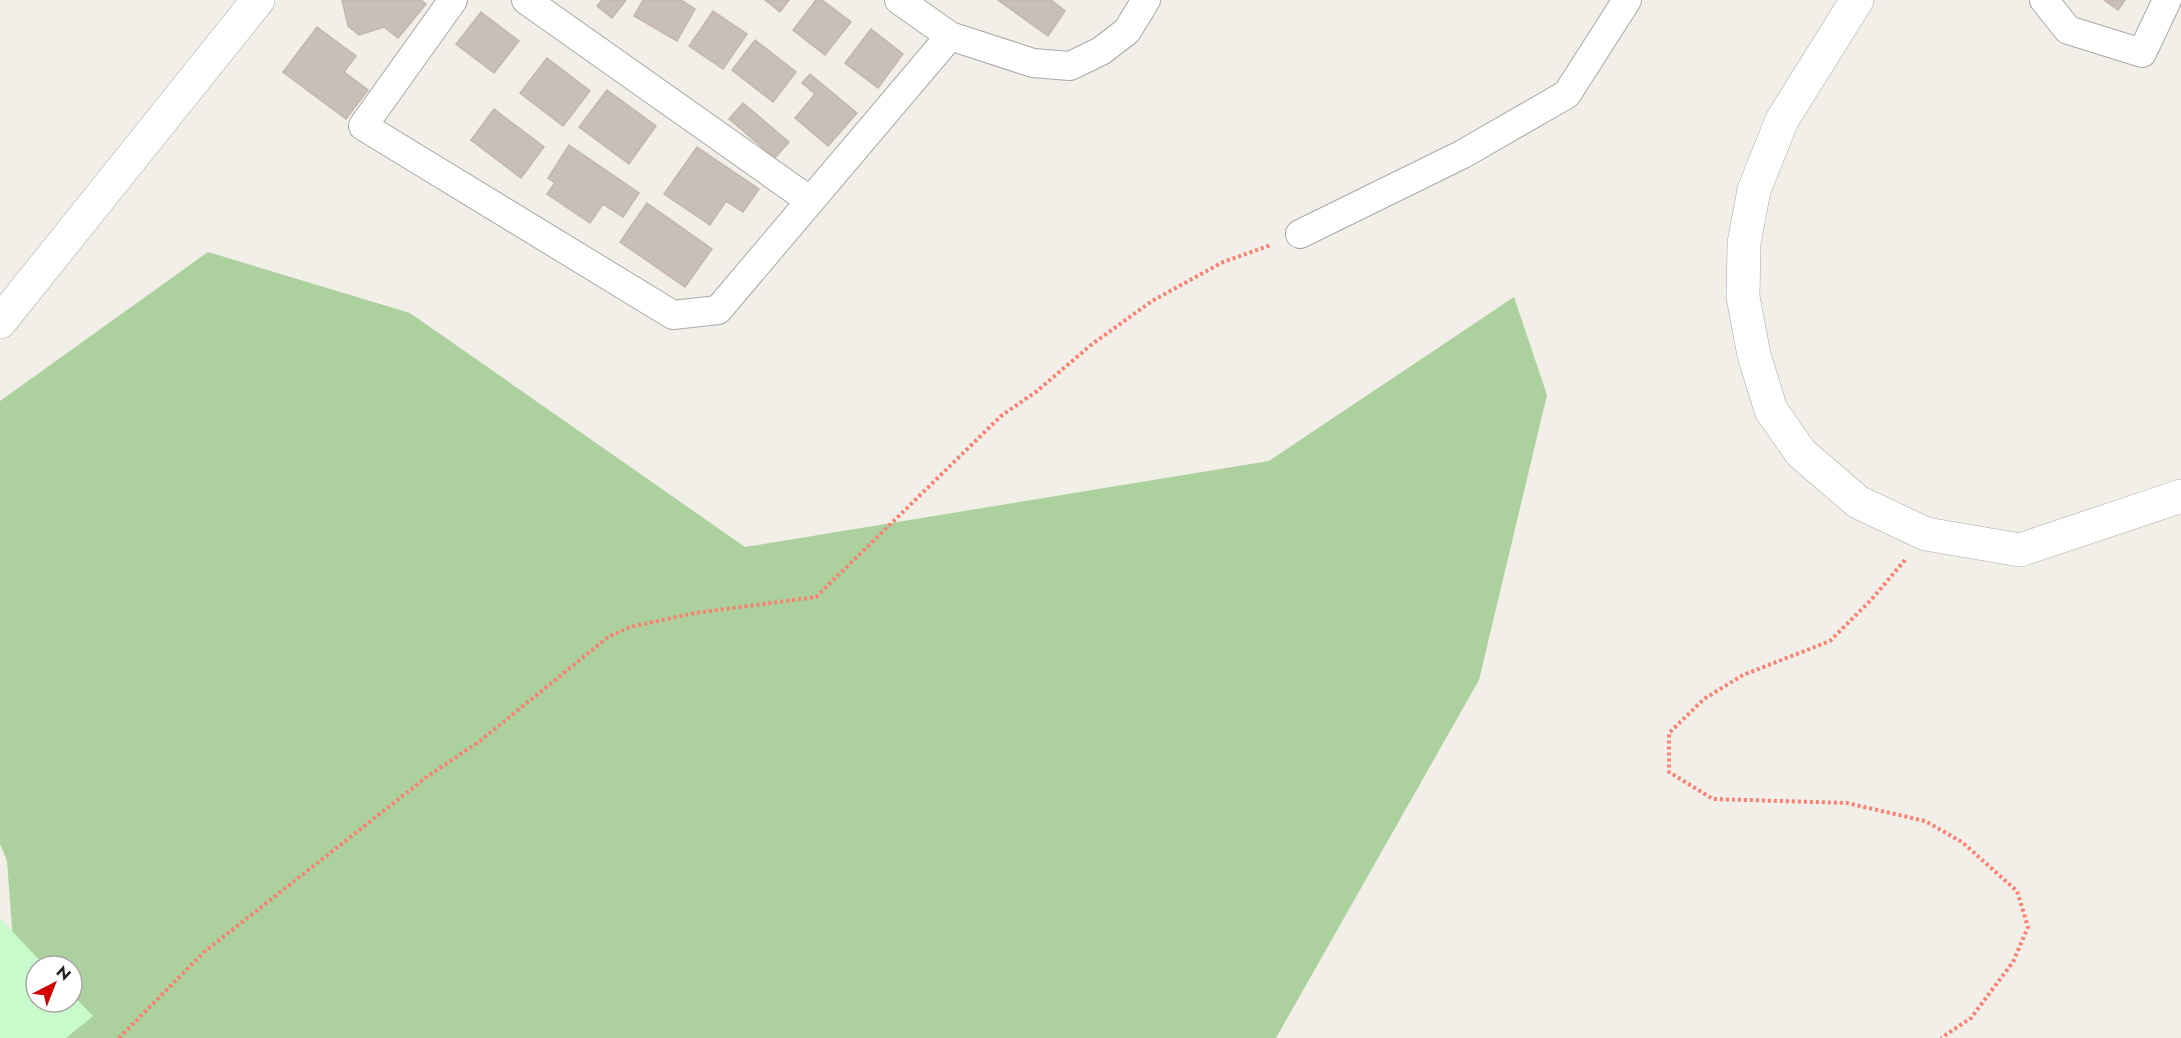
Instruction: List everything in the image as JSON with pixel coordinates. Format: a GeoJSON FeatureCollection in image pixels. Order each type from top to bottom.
{"type":"FeatureCollection","features":[{"type":"Feature","properties":{"kind":"street"},"geometry":{"type":"LineString","coordinates":[[0,322],[258,0]]}},
{"type":"Feature","properties":{"kind":"street"},"geometry":{"type":"LineString","coordinates":[[453,0],[363,126],[674,315],[718,310],[950,36]]}},
{"type":"Feature","properties":{"kind":"street"},"geometry":{"type":"LineString","coordinates":[[526,0],[809,200]]}},
{"type":"Feature","properties":{"kind":"street"},"geometry":{"type":"LineString","coordinates":[[899,0],[950,36],[1033,63],[1070,66],[1101,51],[1126,31],[1146,0]]}},
{"type":"Feature","properties":{"kind":"street"},"geometry":{"type":"LineString","coordinates":[[1300,234],[1463,154],[1568,94],[1627,0]]}},
{"type":"Feature","properties":{"kind":"street"},"geometry":{"type":"LineString","coordinates":[[1857,0],[1782,120],[1754,190],[1744,243],[1743,297],[1754,355],[1771,410],[1801,453],[1858,502],[1926,534],[2020,550],[2181,496]]}},
{"type":"Feature","properties":{"kind":"street"},"geometry":{"type":"LineString","coordinates":[[2044,0],[2068,30],[2142,53],[2167,0]]}},
{"type":"Feature","properties":{"kind":"path"},"geometry":{"type":"LineString","coordinates":[[119,1038],[204,952],[428,776],[480,741],[608,638],[630,627],[695,613],[816,597],[1001,416],[1037,391],[1091,345],[1152,301],[1223,262],[1300,234]]}},
{"type":"Feature","properties":{"kind":"path"},"geometry":{"type":"LineString","coordinates":[[1926,534],[1870,600],[1830,641],[1743,675],[1704,699],[1670,733],[1669,772],[1713,799],[1847,803],[1925,821],[1962,842],[2017,891],[2028,927],[2013,962],[1971,1018],[1941,1038]]}},
{"type":"Feature","properties":{"kind":"green space"},"geometry":{"type":"Polygon","coordinates":[[[208,252],[410,313],[745,547],[1269,461],[1514,297],[1547,395],[1479,680],[1276,1038],[17,1038],[20,1036],[7,861],[0,844],[0,401],[208,252]]]}},
{"type":"Feature","properties":{"kind":"green space"},"geometry":{"type":"Polygon","coordinates":[[[0,918],[34,954],[24,954],[24,1014],[84,1014],[84,1007],[93,1016],[66,1038],[0,1038],[0,918]]]}},
{"type":"Feature","properties":{"kind":"building"},"geometry":{"type":"Polygon","coordinates":[[[342,0],[421,0],[426,4],[398,38],[384,27],[359,35],[348,26],[342,0]]]}},
{"type":"Feature","properties":{"kind":"building"},"geometry":{"type":"Polygon","coordinates":[[[602,0],[626,0],[612,18],[597,6],[602,0]]]}},
{"type":"Feature","properties":{"kind":"building"},"geometry":{"type":"Polygon","coordinates":[[[643,0],[681,0],[695,9],[677,41],[634,16],[643,0]]]}},
{"type":"Feature","properties":{"kind":"building"},"geometry":{"type":"Polygon","coordinates":[[[765,0],[789,0],[780,12],[765,0]]]}},
{"type":"Feature","properties":{"kind":"building"},"geometry":{"type":"Polygon","coordinates":[[[816,0],[822,0],[851,22],[825,55],[793,30],[816,0]]]}},
{"type":"Feature","properties":{"kind":"building"},"geometry":{"type":"Polygon","coordinates":[[[998,0],[1051,0],[1065,11],[1048,36],[998,0]]]}},
{"type":"Feature","properties":{"kind":"building"},"geometry":{"type":"Polygon","coordinates":[[[2104,0],[2125,0],[2118,10],[2104,0]]]}},
{"type":"Feature","properties":{"kind":"building"},"geometry":{"type":"Polygon","coordinates":[[[713,11],[747,34],[723,69],[689,46],[713,11]]]}},
{"type":"Feature","properties":{"kind":"building"},"geometry":{"type":"Polygon","coordinates":[[[481,12],[519,41],[494,73],[456,44],[481,12]]]}},
{"type":"Feature","properties":{"kind":"building"},"geometry":{"type":"Polygon","coordinates":[[[317,27],[356,56],[344,72],[368,90],[346,119],[283,72],[317,27]]]}},
{"type":"Feature","properties":{"kind":"building"},"geometry":{"type":"Polygon","coordinates":[[[871,29],[903,54],[878,88],[845,63],[871,29]]]}},
{"type":"Feature","properties":{"kind":"building"},"geometry":{"type":"Polygon","coordinates":[[[755,40],[796,72],[773,102],[732,70],[755,40]]]}},
{"type":"Feature","properties":{"kind":"building"},"geometry":{"type":"Polygon","coordinates":[[[547,58],[590,91],[563,126],[520,93],[547,58]]]}},
{"type":"Feature","properties":{"kind":"building"},"geometry":{"type":"Polygon","coordinates":[[[810,74],[857,113],[828,146],[795,118],[815,94],[802,83],[810,74]]]}},
{"type":"Feature","properties":{"kind":"building"},"geometry":{"type":"Polygon","coordinates":[[[607,90],[656,126],[629,164],[579,127],[607,90]]]}},
{"type":"Feature","properties":{"kind":"building"},"geometry":{"type":"Polygon","coordinates":[[[743,103],[789,142],[775,158],[729,119],[743,103]]]}},
{"type":"Feature","properties":{"kind":"building"},"geometry":{"type":"Polygon","coordinates":[[[494,109],[544,147],[521,178],[471,140],[494,109]]]}},
{"type":"Feature","properties":{"kind":"building"},"geometry":{"type":"Polygon","coordinates":[[[569,145],[639,193],[623,217],[603,204],[590,223],[547,194],[555,183],[548,178],[569,145]]]}},
{"type":"Feature","properties":{"kind":"building"},"geometry":{"type":"Polygon","coordinates":[[[697,147],[759,189],[743,212],[726,201],[710,225],[664,194],[697,147]]]}},
{"type":"Feature","properties":{"kind":"building"},"geometry":{"type":"Polygon","coordinates":[[[647,203],[712,249],[685,287],[620,242],[647,203]]]}}]}
